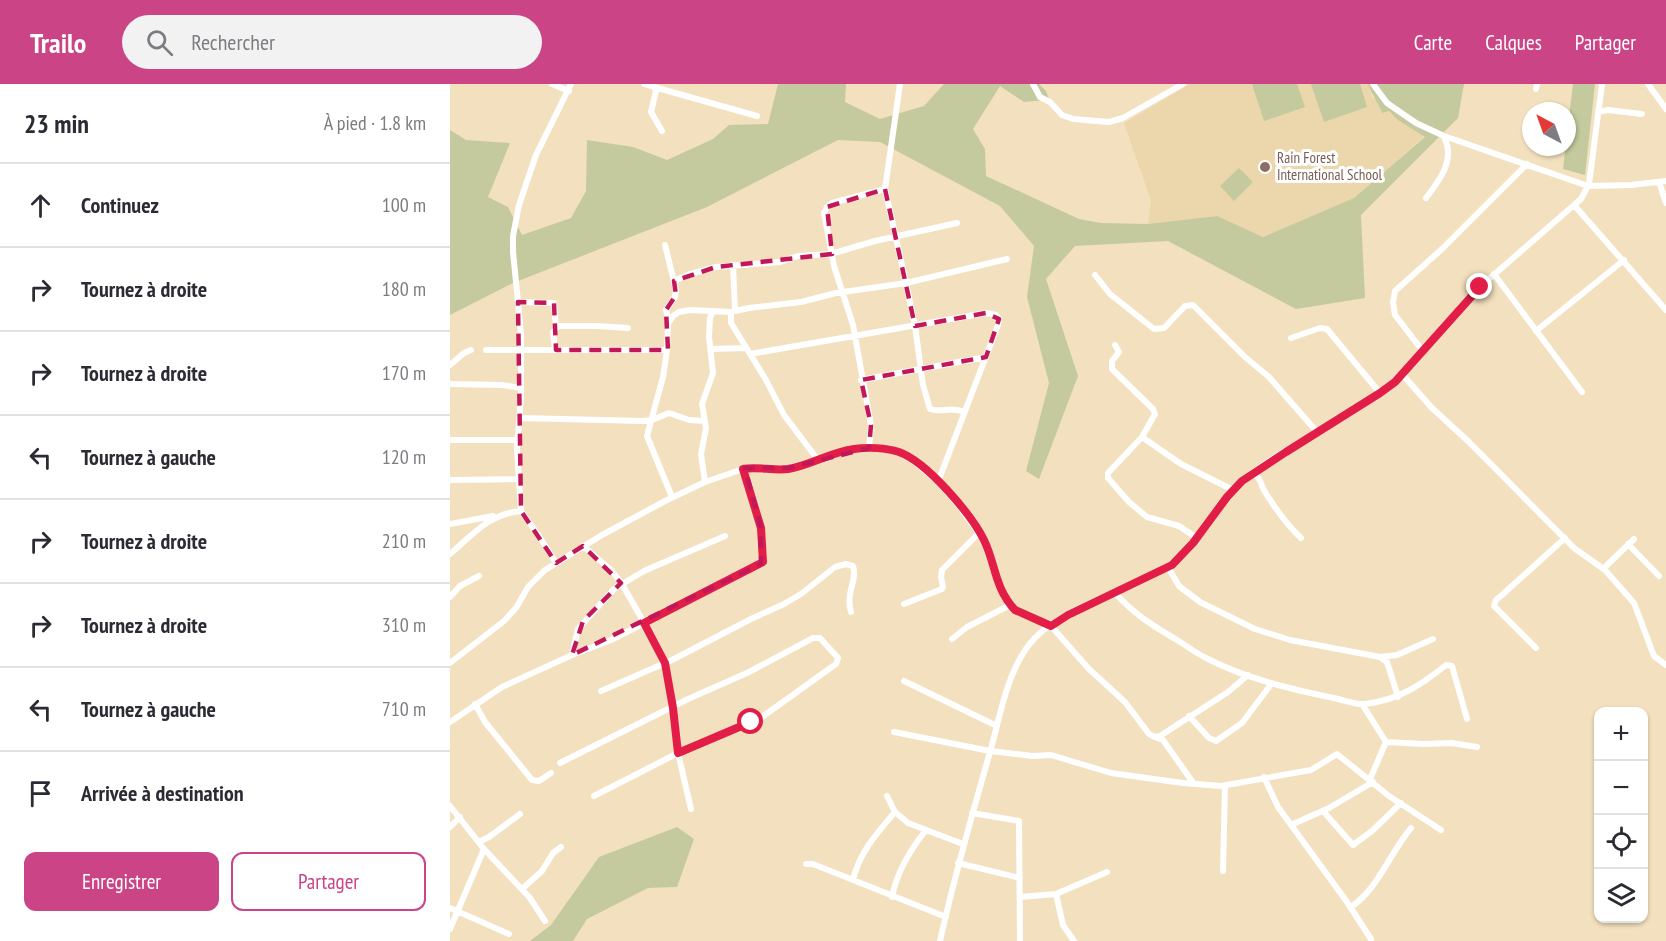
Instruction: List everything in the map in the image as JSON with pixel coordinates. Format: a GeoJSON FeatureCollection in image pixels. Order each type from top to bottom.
{"type":"FeatureCollection","features":[{"type":"Feature","properties":{"kind":"street"},"geometry":{"type":"LineString","coordinates":[[552,84],[570,87],[536,155],[519,205],[513,236],[513,252],[521,349],[520,418],[517,440],[521,511],[556,563]]}},
{"type":"Feature","properties":{"kind":"street"},"geometry":{"type":"LineString","coordinates":[[644,84],[757,116]]}},
{"type":"Feature","properties":{"kind":"street"},"geometry":{"type":"LineString","coordinates":[[900,84],[885,189],[906,282],[925,394],[930,409],[935,411],[953,408],[964,412]]}},
{"type":"Feature","properties":{"kind":"street"},"geometry":{"type":"LineString","coordinates":[[1033,84],[1040,97],[1054,106],[1062,115],[1073,119],[1109,122],[1123,118],[1183,84]]}},
{"type":"Feature","properties":{"kind":"street"},"geometry":{"type":"LineString","coordinates":[[1373,84],[1387,103],[1416,123],[1444,136],[1588,186],[1631,185],[1662,181],[1666,203]]}},
{"type":"Feature","properties":{"kind":"street"},"geometry":{"type":"LineString","coordinates":[[940,941],[963,844],[1006,696],[1023,656],[1037,636],[1068,615],[1168,567],[1197,538],[1233,490],[1254,473],[1380,393],[1402,374],[1494,273],[1574,206],[1588,186],[1602,84]]}},
{"type":"Feature","properties":{"kind":"street"},"geometry":{"type":"LineString","coordinates":[[1648,84],[1666,109]]}},
{"type":"Feature","properties":{"kind":"street"},"geometry":{"type":"LineString","coordinates":[[654,87],[656,93],[651,112],[662,131]]}},
{"type":"Feature","properties":{"kind":"street"},"geometry":{"type":"LineString","coordinates":[[1598,112],[1608,110],[1642,114]]}},
{"type":"Feature","properties":{"kind":"street"},"geometry":{"type":"LineString","coordinates":[[1426,198],[1444,175],[1449,148],[1444,136]]}},
{"type":"Feature","properties":{"kind":"street"},"geometry":{"type":"LineString","coordinates":[[1422,350],[1395,315],[1393,302],[1395,291],[1442,249],[1527,164]]}},
{"type":"Feature","properties":{"kind":"street"},"geometry":{"type":"LineString","coordinates":[[869,448],[871,425],[853,337],[853,325],[831,254],[824,213],[826,207],[832,203],[885,189]]}},
{"type":"Feature","properties":{"kind":"street"},"geometry":{"type":"LineString","coordinates":[[1574,206],[1666,310]]}},
{"type":"Feature","properties":{"kind":"street"},"geometry":{"type":"LineString","coordinates":[[674,281],[690,274],[733,265],[780,262],[798,256],[831,254],[895,236],[957,224]]}},
{"type":"Feature","properties":{"kind":"street"},"geometry":{"type":"LineString","coordinates":[[665,245],[676,294],[666,310],[669,321],[668,350],[652,420],[647,432],[648,443],[672,497]]}},
{"type":"Feature","properties":{"kind":"street"},"geometry":{"type":"LineString","coordinates":[[669,321],[679,312],[733,311],[801,302],[906,282],[1007,259]]}},
{"type":"Feature","properties":{"kind":"street"},"geometry":{"type":"LineString","coordinates":[[1536,331],[1624,260]]}},
{"type":"Feature","properties":{"kind":"street"},"geometry":{"type":"LineString","coordinates":[[733,265],[731,324],[784,415],[818,459]]}},
{"type":"Feature","properties":{"kind":"street"},"geometry":{"type":"LineString","coordinates":[[1494,273],[1582,392]]}},
{"type":"Feature","properties":{"kind":"street"},"geometry":{"type":"LineString","coordinates":[[1095,276],[1110,294],[1154,328],[1164,328],[1185,306],[1193,305],[1245,357],[1269,377],[1317,432]]}},
{"type":"Feature","properties":{"kind":"street"},"geometry":{"type":"LineString","coordinates":[[518,302],[554,303],[555,350]]}},
{"type":"Feature","properties":{"kind":"street"},"geometry":{"type":"LineString","coordinates":[[705,482],[701,454],[706,433],[702,404],[713,373],[709,325],[713,311]]}},
{"type":"Feature","properties":{"kind":"street"},"geometry":{"type":"LineString","coordinates":[[711,349],[748,351],[853,337],[993,314],[998,317],[999,322],[938,482]]}},
{"type":"Feature","properties":{"kind":"street"},"geometry":{"type":"LineString","coordinates":[[556,328],[589,326],[628,328]]}},
{"type":"Feature","properties":{"kind":"street"},"geometry":{"type":"LineString","coordinates":[[1291,338],[1320,328],[1327,329],[1380,393]]}},
{"type":"Feature","properties":{"kind":"street"},"geometry":{"type":"LineString","coordinates":[[1115,345],[1119,354],[1112,361],[1112,369],[1155,412],[1155,417],[1142,437],[1108,473],[1109,482],[1146,517],[1179,526],[1197,538]]}},
{"type":"Feature","properties":{"kind":"street"},"geometry":{"type":"LineString","coordinates":[[450,365],[471,350]]}},
{"type":"Feature","properties":{"kind":"street"},"geometry":{"type":"LineString","coordinates":[[486,350],[668,350]]}},
{"type":"Feature","properties":{"kind":"street"},"geometry":{"type":"LineString","coordinates":[[861,380],[986,357]]}},
{"type":"Feature","properties":{"kind":"street"},"geometry":{"type":"LineString","coordinates":[[1402,374],[1432,408],[1483,455],[1574,548],[1602,569],[1634,603],[1654,656],[1666,665]]}},
{"type":"Feature","properties":{"kind":"street"},"geometry":{"type":"LineString","coordinates":[[450,384],[502,385],[521,388]]}},
{"type":"Feature","properties":{"kind":"street"},"geometry":{"type":"LineString","coordinates":[[520,418],[652,420],[669,413],[689,420],[705,422]]}},
{"type":"Feature","properties":{"kind":"street"},"geometry":{"type":"LineString","coordinates":[[1142,437],[1174,460],[1233,490]]}},
{"type":"Feature","properties":{"kind":"street"},"geometry":{"type":"LineString","coordinates":[[450,440],[517,440]]}},
{"type":"Feature","properties":{"kind":"street"},"geometry":{"type":"LineString","coordinates":[[451,661],[504,621],[516,608],[532,582],[556,563],[672,497],[705,482],[743,469],[789,468],[855,449],[869,448],[900,453],[911,459],[938,482],[979,533],[984,541],[998,584],[1010,605],[1015,610],[1051,626],[1089,669],[1118,694],[1149,734],[1163,740],[1194,784]]}},
{"type":"Feature","properties":{"kind":"street"},"geometry":{"type":"LineString","coordinates":[[450,722],[502,687],[610,640],[763,562],[761,528],[743,469]]}},
{"type":"Feature","properties":{"kind":"street"},"geometry":{"type":"LineString","coordinates":[[1254,473],[1263,482],[1264,491],[1285,521],[1301,537]]}},
{"type":"Feature","properties":{"kind":"street"},"geometry":{"type":"LineString","coordinates":[[450,480],[519,479]]}},
{"type":"Feature","properties":{"kind":"street"},"geometry":{"type":"LineString","coordinates":[[450,524],[521,511]]}},
{"type":"Feature","properties":{"kind":"street"},"geometry":{"type":"LineString","coordinates":[[450,554],[488,521],[499,515]]}},
{"type":"Feature","properties":{"kind":"street"},"geometry":{"type":"LineString","coordinates":[[904,604],[942,589],[942,570],[979,533]]}},
{"type":"Feature","properties":{"kind":"street"},"geometry":{"type":"LineString","coordinates":[[572,655],[578,629],[583,621],[621,584],[725,536]]}},
{"type":"Feature","properties":{"kind":"street"},"geometry":{"type":"LineString","coordinates":[[1536,648],[1494,606],[1502,594],[1565,538]]}},
{"type":"Feature","properties":{"kind":"street"},"geometry":{"type":"LineString","coordinates":[[1602,569],[1634,539]]}},
{"type":"Feature","properties":{"kind":"street"},"geometry":{"type":"LineString","coordinates":[[1628,544],[1659,576]]}},
{"type":"Feature","properties":{"kind":"street"},"geometry":{"type":"LineString","coordinates":[[583,546],[611,570],[621,584],[665,663],[678,753],[691,809]]}},
{"type":"Feature","properties":{"kind":"street"},"geometry":{"type":"LineString","coordinates":[[601,691],[665,663],[784,604],[806,590],[830,570],[846,564],[853,566],[855,570],[848,598],[851,612]]}},
{"type":"Feature","properties":{"kind":"street"},"geometry":{"type":"LineString","coordinates":[[1168,567],[1179,586],[1200,602],[1255,629],[1319,647],[1380,657],[1397,655],[1433,639]]}},
{"type":"Feature","properties":{"kind":"street"},"geometry":{"type":"LineString","coordinates":[[450,597],[460,586],[479,576]]}},
{"type":"Feature","properties":{"kind":"street"},"geometry":{"type":"LineString","coordinates":[[1115,593],[1148,623],[1210,661],[1309,694],[1362,704],[1398,697],[1423,684],[1446,665],[1452,666],[1467,718]]}},
{"type":"Feature","properties":{"kind":"street"},"geometry":{"type":"LineString","coordinates":[[952,639],[967,627],[1010,605]]}},
{"type":"Feature","properties":{"kind":"street"},"geometry":{"type":"LineString","coordinates":[[560,763],[763,665],[813,638],[820,638],[838,660],[817,679],[762,717],[678,753],[594,796]]}},
{"type":"Feature","properties":{"kind":"street"},"geometry":{"type":"LineString","coordinates":[[1380,657],[1387,662],[1398,697]]}},
{"type":"Feature","properties":{"kind":"street"},"geometry":{"type":"LineString","coordinates":[[1155,737],[1228,692],[1248,675]]}},
{"type":"Feature","properties":{"kind":"street"},"geometry":{"type":"LineString","coordinates":[[904,681],[997,726]]}},
{"type":"Feature","properties":{"kind":"street"},"geometry":{"type":"LineString","coordinates":[[1189,716],[1209,738],[1216,741],[1242,723],[1272,683]]}},
{"type":"Feature","properties":{"kind":"street"},"geometry":{"type":"LineString","coordinates":[[475,704],[485,722],[532,780],[539,781],[551,773]]}},
{"type":"Feature","properties":{"kind":"street"},"geometry":{"type":"LineString","coordinates":[[1362,704],[1386,742]]}},
{"type":"Feature","properties":{"kind":"street"},"geometry":{"type":"LineString","coordinates":[[894,732],[990,751],[1033,756],[1052,755],[1111,773],[1194,784],[1225,785],[1292,774],[1311,770],[1337,754],[1389,795],[1441,830]]}},
{"type":"Feature","properties":{"kind":"street"},"geometry":{"type":"LineString","coordinates":[[1386,742],[1452,743],[1477,747]]}},
{"type":"Feature","properties":{"kind":"street"},"geometry":{"type":"LineString","coordinates":[[1291,825],[1323,811],[1371,780],[1386,742]]}},
{"type":"Feature","properties":{"kind":"street"},"geometry":{"type":"LineString","coordinates":[[1264,777],[1271,794],[1291,825],[1351,907],[1371,939]]}},
{"type":"Feature","properties":{"kind":"street"},"geometry":{"type":"LineString","coordinates":[[1223,871],[1225,785]]}},
{"type":"Feature","properties":{"kind":"street"},"geometry":{"type":"LineString","coordinates":[[887,796],[895,812],[908,823],[963,844]]}},
{"type":"Feature","properties":{"kind":"street"},"geometry":{"type":"LineString","coordinates":[[1323,811],[1353,845],[1372,831],[1401,803]]}},
{"type":"Feature","properties":{"kind":"street"},"geometry":{"type":"LineString","coordinates":[[450,806],[484,849],[522,889],[545,921]]}},
{"type":"Feature","properties":{"kind":"street"},"geometry":{"type":"LineString","coordinates":[[852,880],[856,866],[868,844],[895,812]]}},
{"type":"Feature","properties":{"kind":"street"},"geometry":{"type":"LineString","coordinates":[[972,813],[1019,821],[1020,941]]}},
{"type":"Feature","properties":{"kind":"street"},"geometry":{"type":"LineString","coordinates":[[479,842],[520,814]]}},
{"type":"Feature","properties":{"kind":"street"},"geometry":{"type":"LineString","coordinates":[[450,827],[460,817]]}},
{"type":"Feature","properties":{"kind":"street"},"geometry":{"type":"LineString","coordinates":[[1351,907],[1364,898],[1401,839],[1411,828]]}},
{"type":"Feature","properties":{"kind":"street"},"geometry":{"type":"LineString","coordinates":[[892,897],[902,864],[926,830]]}},
{"type":"Feature","properties":{"kind":"street"},"geometry":{"type":"LineString","coordinates":[[522,889],[542,871],[553,853],[561,847]]}},
{"type":"Feature","properties":{"kind":"street"},"geometry":{"type":"LineString","coordinates":[[450,929],[484,849]]}},
{"type":"Feature","properties":{"kind":"street"},"geometry":{"type":"LineString","coordinates":[[958,863],[1020,878]]}},
{"type":"Feature","properties":{"kind":"street"},"geometry":{"type":"LineString","coordinates":[[806,864],[813,864],[946,917]]}},
{"type":"Feature","properties":{"kind":"street"},"geometry":{"type":"LineString","coordinates":[[1020,897],[1056,894],[1107,872]]}},
{"type":"Feature","properties":{"kind":"street"},"geometry":{"type":"LineString","coordinates":[[1056,894],[1063,925],[1074,941]]}},
{"type":"Feature","properties":{"kind":"street"},"geometry":{"type":"LineString","coordinates":[[450,908],[509,934]]}},
{"type":"Feature","properties":{"kind":"highlighted area"},"geometry":{"type":"Polygon","coordinates":[[[885,189],[915,326],[986,313],[999,319],[986,357],[861,380],[871,425],[869,448],[789,468],[745,468],[761,528],[761,564],[572,655],[583,621],[621,583],[583,546],[556,563],[521,511],[518,302],[554,303],[556,350],[668,350],[666,310],[676,295],[674,281],[716,267],[832,254],[827,207],[885,189]]]}},
{"type":"Feature","properties":{"kind":"shaded area","name":"Rain Forest International School"},"geometry":{"type":"Polygon","coordinates":[[[1190,84],[1368,84],[1372,97],[1377,101],[1382,113],[1389,111],[1398,120],[1425,136],[1354,198],[1263,237],[1217,216],[1148,224],[1151,201],[1124,123],[1190,84]]]}},
{"type":"Feature","properties":{"kind":"green space"},"geometry":{"type":"Polygon","coordinates":[[[778,84],[846,84],[845,102],[880,119],[924,106],[944,84],[1039,84],[1046,91],[1050,102],[1046,100],[1024,102],[1000,86],[973,129],[985,149],[986,176],[1079,219],[1101,223],[1148,224],[1217,216],[1263,237],[1354,198],[1425,137],[1398,120],[1389,111],[1382,113],[1368,84],[1464,84],[1458,118],[1361,215],[1365,298],[1296,309],[1168,241],[1075,246],[1046,279],[1078,376],[1039,479],[1026,471],[1049,383],[1027,297],[1034,246],[1000,206],[880,142],[838,140],[707,207],[513,283],[450,315],[450,130],[466,140],[510,143],[488,197],[508,207],[522,235],[571,218],[586,191],[587,140],[633,147],[667,160],[713,139],[729,125],[768,124],[778,84]]]}},
{"type":"Feature","properties":{"kind":"green space"},"geometry":{"type":"Polygon","coordinates":[[[1252,84],[1297,84],[1305,107],[1264,121],[1252,84]]]}},
{"type":"Feature","properties":{"kind":"green space"},"geometry":{"type":"Polygon","coordinates":[[[1311,84],[1360,84],[1367,107],[1324,122],[1311,84]]]}},
{"type":"Feature","properties":{"kind":"green space"},"geometry":{"type":"Polygon","coordinates":[[[1573,84],[1595,84],[1585,175],[1563,169],[1565,156],[1576,156],[1576,102],[1571,102],[1573,84]]]}},
{"type":"Feature","properties":{"kind":"green space"},"geometry":{"type":"Polygon","coordinates":[[[1239,168],[1253,182],[1234,201],[1220,186],[1239,168]]]}},
{"type":"Feature","properties":{"kind":"green space"},"geometry":{"type":"Polygon","coordinates":[[[677,827],[694,839],[677,887],[648,888],[587,919],[573,941],[530,941],[551,925],[599,857],[677,827]]]}},
{"type":"Feature","properties":{"kind":"place","name":"Rain Forest International School"},"geometry":{"type":"Point","coordinates":[1265,167]}},
{"type":"Feature","properties":{"kind":"route"},"geometry":{"type":"LineString","coordinates":[[751,722],[678,753],[665,663],[644,623],[763,562],[761,528],[743,469],[789,468],[855,449],[877,448],[900,453],[929,473],[959,506],[984,541],[998,584],[1010,605],[1015,610],[1051,626],[1068,615],[1172,565],[1193,543],[1227,497],[1242,481],[1395,382],[1480,287]]}}]}
